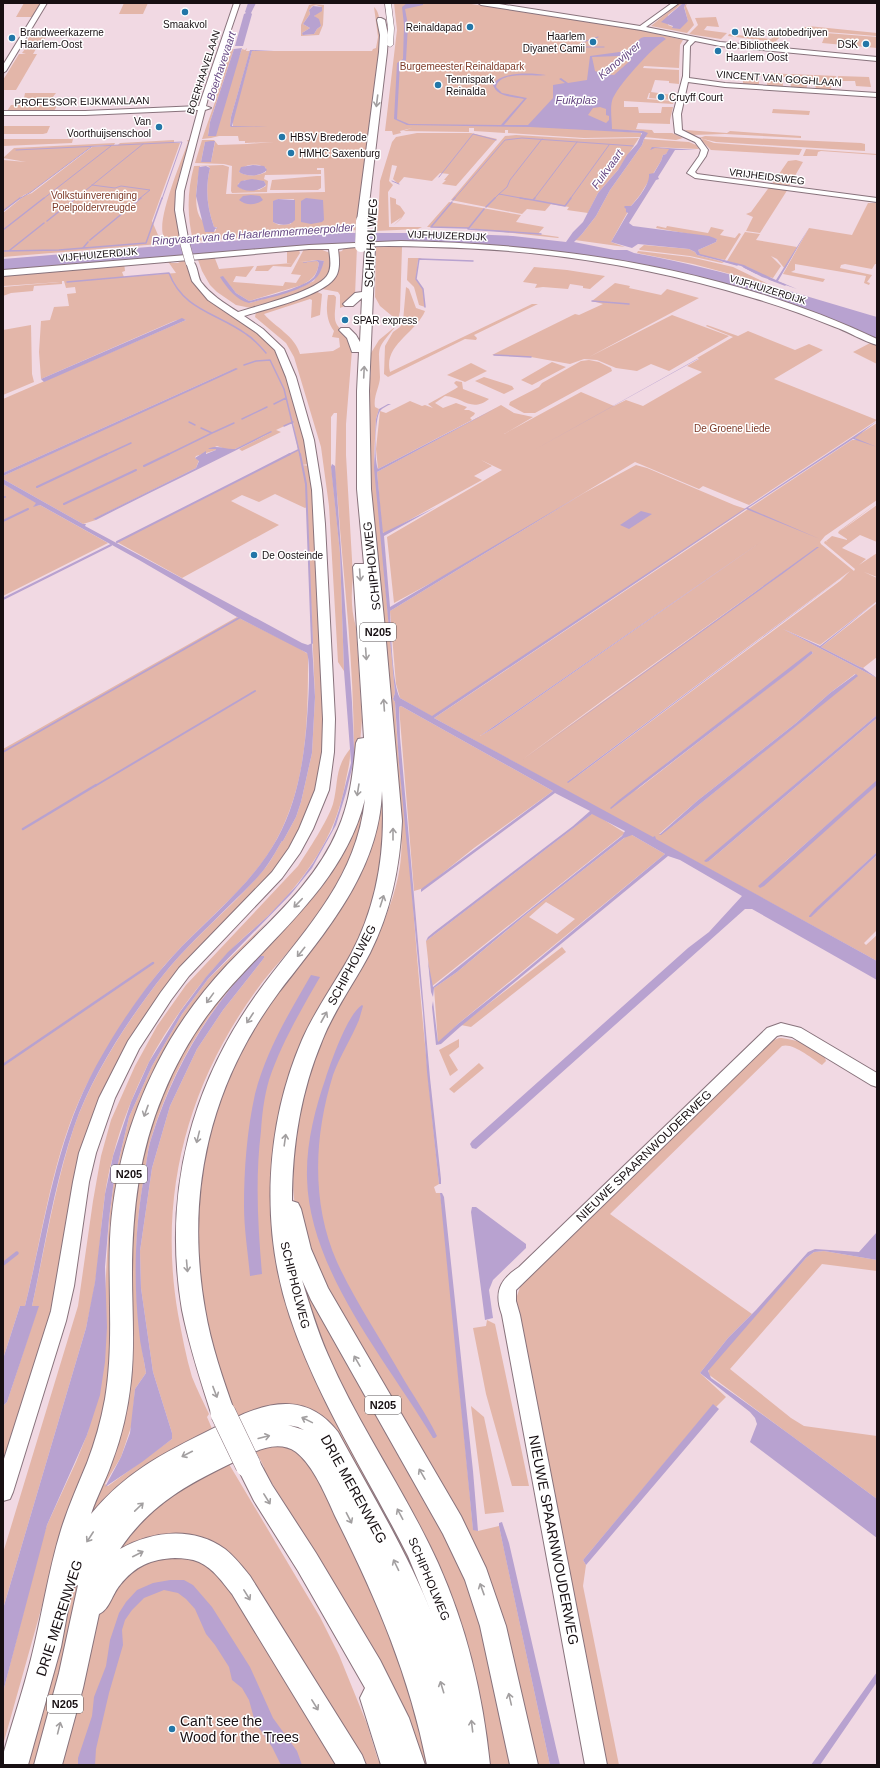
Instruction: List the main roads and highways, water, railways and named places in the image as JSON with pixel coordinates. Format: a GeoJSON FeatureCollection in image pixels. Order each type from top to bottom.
{"type":"FeatureCollection","features":[{"type":"Feature","properties":{"kind":"highway","name":"SCHIPHOLWEG"},"geometry":{"type":"LineString","coordinates":[[381,17],[384,35],[383,52],[365,246],[363,297],[366,348],[362,443],[364,489],[377,619],[393,821],[392,860],[384,896],[376,920],[361,952],[320,1024],[302,1066],[289,1118],[283,1161],[283,1234],[297,1302],[307,1332],[330,1385],[418,1548],[435,1588],[455,1647],[464,1683],[472,1723],[476,1765]]}},
{"type":"Feature","properties":{"kind":"highway","name":"SCHIPHOLWEG"},"geometry":{"type":"LineString","coordinates":[[367,221],[390,45]]}},
{"type":"Feature","properties":{"kind":"highway"},"geometry":{"type":"LineString","coordinates":[[349,304],[363,297],[377,310]]}},
{"type":"Feature","properties":{"kind":"highway"},"geometry":{"type":"LineString","coordinates":[[345,330],[366,348]]}},
{"type":"Feature","properties":{"kind":"highway","name":"SCHIPHOLWEG"},"geometry":{"type":"LineString","coordinates":[[346,1629],[263,1493],[223,1413],[203,1355],[196,1325],[188,1269],[187,1208],[194,1152],[209,1100],[221,1070],[237,1040],[273,986],[324,922],[355,870],[369,831],[374,785],[352,438],[366,348]]}},
{"type":"Feature","properties":{"kind":"highway","name":"N205"},"geometry":{"type":"LineString","coordinates":[[45,1657],[68,1547],[109,1432],[117,1397],[121,1363],[122,1221],[126,1187],[139,1131],[161,1076],[192,1022],[215,990],[303,897],[334,856],[346,832],[353,810],[359,780],[364,738],[370,712]]}},
{"type":"Feature","properties":{"kind":"highway","name":"N205"},"geometry":{"type":"LineString","coordinates":[[282,1179],[299,1244],[319,1293],[452,1525],[477,1577],[493,1626],[524,1765]]}},
{"type":"Feature","properties":{"kind":"highway","name":"DRIE MERENWEG"},"geometry":{"type":"LineString","coordinates":[[14,1765],[70,1574],[76,1560],[93,1532],[124,1496],[145,1479],[172,1461],[250,1423],[279,1414],[298,1416],[315,1424],[326,1436],[388,1550],[413,1600],[425,1631],[445,1696],[463,1765]]}},
{"type":"Feature","properties":{"kind":"highway","name":"DRIE MERENWEG"},"geometry":{"type":"LineString","coordinates":[[48,1765],[80,1642],[92,1582],[99,1562],[116,1534],[140,1506],[167,1484],[254,1440],[271,1435],[289,1436],[308,1446],[321,1464],[384,1587],[417,1670],[441,1765]]}},
{"type":"Feature","properties":{"kind":"highway","name":"N205"},"geometry":{"type":"LineString","coordinates":[[80,1642],[103,1586],[113,1572],[128,1559],[147,1550],[174,1546],[192,1547],[211,1554],[226,1567],[242,1585],[352,1765]]}},
{"type":"Feature","properties":{"kind":"highway","name":"N205"},"geometry":{"type":"LineString","coordinates":[[346,1629],[365,1673],[395,1765]]}},
{"type":"Feature","properties":{"kind":"highway","name":"N205"},"geometry":{"type":"LineString","coordinates":[[346,1629],[388,1704],[411,1765]]}},
{"type":"Feature","properties":{"kind":"main road","name":"SCHIPHOLWEG"},"geometry":{"type":"LineString","coordinates":[[388,3],[391,28],[390,45]]}},
{"type":"Feature","properties":{"kind":"water"},"geometry":{"type":"Polygon","coordinates":[[[248,3],[256,3],[251,13],[252,14],[243,46],[235,46],[244,14],[246,13],[248,3]]]}},
{"type":"Feature","properties":{"kind":"water","name":"Fuikplas"},"geometry":{"type":"Polygon","coordinates":[[[407,3],[423,3],[423,5],[405,9],[408,25],[406,60],[400,64],[397,119],[409,124],[501,125],[524,99],[506,96],[498,92],[493,85],[497,80],[502,77],[517,74],[546,75],[510,76],[504,78],[496,87],[502,93],[527,98],[504,125],[528,125],[553,98],[553,85],[565,83],[559,79],[561,78],[568,83],[587,80],[590,56],[627,51],[644,37],[663,37],[666,39],[653,50],[627,78],[612,101],[612,129],[643,131],[648,133],[642,145],[610,190],[596,216],[574,242],[614,250],[627,250],[634,253],[694,265],[877,317],[877,339],[811,312],[612,259],[537,249],[481,244],[390,242],[343,243],[3,270],[3,259],[340,233],[442,233],[513,236],[566,242],[583,222],[598,193],[618,170],[627,155],[637,144],[642,133],[530,127],[407,125],[394,119],[397,63],[403,59],[404,25],[402,7],[407,3]],[[592,57],[595,71],[614,75],[631,60],[627,57],[592,57]],[[600,107],[593,108],[588,115],[606,123],[609,120],[609,116],[606,115],[606,109],[600,107]]]}},
{"type":"Feature","properties":{"kind":"water"},"geometry":{"type":"Polygon","coordinates":[[[683,3],[686,3],[684,7],[688,21],[680,29],[672,28],[673,26],[661,22],[683,3]]]}},
{"type":"Feature","properties":{"kind":"water"},"geometry":{"type":"Polygon","coordinates":[[[313,6],[322,7],[322,11],[314,16],[319,19],[321,26],[314,34],[303,35],[302,33],[310,28],[303,24],[310,14],[309,10],[313,6]]]}},
{"type":"Feature","properties":{"kind":"water"},"geometry":{"type":"Polygon","coordinates":[[[242,48],[216,136],[208,136],[210,122],[234,49],[242,48]]]}},
{"type":"Feature","properties":{"kind":"water"},"geometry":{"type":"Polygon","coordinates":[[[250,50],[274,50],[252,51],[232,126],[268,127],[231,127],[231,117],[250,50]]]}},
{"type":"Feature","properties":{"kind":"water"},"geometry":{"type":"Polygon","coordinates":[[[215,141],[211,162],[201,162],[205,142],[215,141]]]}},
{"type":"Feature","properties":{"kind":"water"},"geometry":{"type":"Polygon","coordinates":[[[652,147],[697,150],[675,150],[658,177],[659,179],[656,180],[629,223],[633,226],[709,236],[717,239],[716,242],[698,250],[700,254],[744,265],[776,280],[809,228],[778,281],[797,289],[762,277],[741,266],[697,255],[689,249],[638,244],[632,248],[611,242],[628,213],[624,207],[631,206],[640,195],[646,187],[649,174],[654,173],[663,155],[666,154],[669,149],[655,148],[650,150],[652,147]]]}},
{"type":"Feature","properties":{"kind":"water"},"geometry":{"type":"Polygon","coordinates":[[[253,165],[264,166],[267,170],[261,174],[253,176],[245,175],[239,172],[241,167],[253,165]]]}},
{"type":"Feature","properties":{"kind":"water"},"geometry":{"type":"Polygon","coordinates":[[[206,166],[210,168],[207,191],[210,212],[214,227],[218,228],[215,229],[214,232],[205,232],[196,196],[199,167],[206,166]]]}},
{"type":"Feature","properties":{"kind":"water"},"geometry":{"type":"Polygon","coordinates":[[[252,179],[264,181],[266,185],[260,189],[252,191],[244,190],[237,186],[241,181],[252,179]]]}},
{"type":"Feature","properties":{"kind":"water"},"geometry":{"type":"Polygon","coordinates":[[[243,196],[260,196],[263,200],[258,203],[251,204],[239,200],[243,196]]]}},
{"type":"Feature","properties":{"kind":"water"},"geometry":{"type":"Polygon","coordinates":[[[306,198],[323,200],[324,220],[322,222],[311,224],[301,222],[301,201],[306,198]]]}},
{"type":"Feature","properties":{"kind":"water"},"geometry":{"type":"Polygon","coordinates":[[[278,199],[295,200],[295,220],[293,222],[282,225],[273,222],[273,201],[278,199]]]}},
{"type":"Feature","properties":{"kind":"water"},"geometry":{"type":"Polygon","coordinates":[[[318,260],[324,261],[316,278],[308,284],[283,294],[249,303],[236,296],[220,277],[223,276],[236,293],[249,301],[283,292],[309,281],[314,277],[319,263],[317,261],[299,263],[318,260]]]}},
{"type":"Feature","properties":{"kind":"water"},"geometry":{"type":"Polygon","coordinates":[[[182,318],[186,320],[44,382],[41,379],[182,318]]]}},
{"type":"Feature","properties":{"kind":"water"},"geometry":{"type":"Polygon","coordinates":[[[697,359],[698,359],[534,450],[697,359]]]}},
{"type":"Feature","properties":{"kind":"water"},"geometry":{"type":"Polygon","coordinates":[[[236,368],[238,369],[3,476],[3,473],[236,368]]]}},
{"type":"Feature","properties":{"kind":"water"},"geometry":{"type":"Polygon","coordinates":[[[391,404],[384,407],[380,411],[377,424],[376,450],[378,469],[498,407],[377,472],[383,533],[436,507],[384,536],[390,607],[584,493],[390,611],[391,643],[397,691],[400,698],[432,716],[877,421],[855,438],[877,447],[853,439],[748,508],[820,539],[746,509],[434,718],[653,837],[655,836],[656,839],[877,961],[877,980],[752,909],[745,909],[476,1149],[472,1148],[470,1144],[472,1141],[688,948],[709,932],[742,896],[680,860],[668,856],[441,1044],[436,1045],[432,1007],[433,1001],[438,1042],[665,854],[632,835],[624,838],[529,912],[457,972],[434,988],[433,997],[431,992],[428,961],[433,987],[622,836],[625,831],[592,814],[426,941],[434,932],[573,826],[590,811],[555,793],[421,892],[421,889],[553,791],[401,706],[399,707],[400,737],[430,1078],[441,1184],[439,1184],[427,1072],[423,1013],[399,763],[395,702],[393,699],[395,693],[374,468],[376,419],[379,409],[391,404]]]}},
{"type":"Feature","properties":{"kind":"water"},"geometry":{"type":"Polygon","coordinates":[[[271,431],[272,432],[96,520],[93,519],[196,468],[199,461],[195,458],[206,451],[206,454],[216,450],[208,449],[218,447],[235,449],[271,431]]]}},
{"type":"Feature","properties":{"kind":"water"},"geometry":{"type":"Polygon","coordinates":[[[332,464],[335,466],[354,749],[354,760],[346,793],[336,825],[312,868],[291,894],[208,979],[182,1014],[152,1066],[129,1117],[114,1180],[109,1219],[105,1267],[107,1327],[105,1362],[100,1395],[87,1435],[47,1525],[3,1692],[3,1609],[86,1328],[95,1282],[105,1194],[113,1156],[131,1102],[149,1062],[180,1012],[206,977],[228,952],[268,916],[297,885],[313,863],[332,830],[339,810],[351,763],[344,671],[340,553],[331,467],[332,464]]]}},
{"type":"Feature","properties":{"kind":"water"},"geometry":{"type":"Polygon","coordinates":[[[3,479],[83,524],[86,524],[85,526],[302,643],[308,645],[312,643],[315,697],[312,753],[301,802],[296,817],[283,841],[260,875],[188,947],[151,991],[125,1027],[101,1067],[82,1107],[67,1149],[50,1216],[32,1306],[39,1306],[7,1402],[3,1406],[3,1359],[20,1306],[25,1306],[61,1154],[70,1124],[82,1095],[96,1066],[113,1038],[150,983],[185,943],[242,887],[255,872],[277,839],[290,811],[298,781],[304,750],[309,675],[307,653],[237,617],[40,505],[33,507],[36,503],[3,484],[3,479]]]}},
{"type":"Feature","properties":{"kind":"water"},"geometry":{"type":"Polygon","coordinates":[[[641,511],[652,514],[629,529],[620,525],[641,511]]]}},
{"type":"Feature","properties":{"kind":"water"},"geometry":{"type":"Polygon","coordinates":[[[781,528],[494,728],[480,736],[781,528]]]}},
{"type":"Feature","properties":{"kind":"water"},"geometry":{"type":"Polygon","coordinates":[[[817,547],[819,547],[523,760],[817,547]]]}},
{"type":"Feature","properties":{"kind":"water"},"geometry":{"type":"Polygon","coordinates":[[[851,571],[568,783],[567,782],[851,571]]]}},
{"type":"Feature","properties":{"kind":"water"},"geometry":{"type":"Polygon","coordinates":[[[877,601],[821,647],[863,668],[877,678],[783,629],[820,646],[877,601]]]}},
{"type":"Feature","properties":{"kind":"water"},"geometry":{"type":"Polygon","coordinates":[[[811,651],[813,653],[792,670],[611,809],[610,808],[619,800],[811,651]]]}},
{"type":"Feature","properties":{"kind":"water"},"geometry":{"type":"Polygon","coordinates":[[[856,674],[858,676],[674,825],[659,835],[697,801],[796,723],[830,693],[856,674]]]}},
{"type":"Feature","properties":{"kind":"water"},"geometry":{"type":"Polygon","coordinates":[[[877,715],[877,718],[709,861],[704,861],[877,715]]]}},
{"type":"Feature","properties":{"kind":"water"},"geometry":{"type":"Polygon","coordinates":[[[877,780],[877,785],[764,886],[760,888],[758,886],[877,780]]]}},
{"type":"Feature","properties":{"kind":"water"},"geometry":{"type":"Polygon","coordinates":[[[877,852],[877,855],[811,917],[809,917],[815,909],[877,852]]]}},
{"type":"Feature","properties":{"kind":"water"},"geometry":{"type":"Polygon","coordinates":[[[260,956],[264,956],[264,958],[223,1010],[197,1049],[170,1106],[152,1168],[140,1251],[141,1288],[153,1372],[172,1433],[172,1439],[142,1462],[105,1487],[121,1457],[130,1433],[135,1389],[146,1373],[140,1342],[137,1311],[136,1251],[139,1211],[151,1140],[171,1086],[195,1039],[225,995],[260,956]]]}},
{"type":"Feature","properties":{"kind":"water"},"geometry":{"type":"Polygon","coordinates":[[[311,975],[320,977],[285,1040],[269,1080],[266,1093],[258,1167],[258,1221],[262,1274],[250,1276],[245,1223],[244,1192],[246,1150],[252,1108],[260,1078],[272,1047],[311,975]]]}},
{"type":"Feature","properties":{"kind":"water"},"geometry":{"type":"Polygon","coordinates":[[[362,1005],[359,1020],[333,1075],[327,1098],[319,1145],[319,1193],[329,1240],[337,1262],[351,1291],[428,1419],[437,1436],[435,1438],[433,1438],[414,1409],[354,1314],[336,1281],[321,1247],[311,1213],[307,1165],[315,1114],[326,1077],[341,1038],[356,1010],[362,1005]]]}},
{"type":"Feature","properties":{"kind":"water"},"geometry":{"type":"Polygon","coordinates":[[[440,1193],[442,1193],[444,1197],[478,1531],[473,1530],[440,1193]]]}},
{"type":"Feature","properties":{"kind":"water"},"geometry":{"type":"Polygon","coordinates":[[[472,1207],[476,1207],[526,1244],[526,1248],[493,1280],[489,1290],[493,1318],[485,1320],[471,1212],[472,1207]]]}},
{"type":"Feature","properties":{"kind":"water"},"geometry":{"type":"Polygon","coordinates":[[[877,1232],[877,1260],[824,1251],[814,1252],[806,1258],[708,1371],[711,1378],[877,1499],[877,1538],[750,1442],[757,1424],[755,1418],[750,1412],[700,1373],[728,1338],[756,1310],[808,1252],[815,1249],[859,1252],[877,1232]]]}},
{"type":"Feature","properties":{"kind":"water"},"geometry":{"type":"Polygon","coordinates":[[[713,1404],[719,1409],[586,1565],[583,1560],[713,1404]]]}},
{"type":"Feature","properties":{"kind":"water"},"geometry":{"type":"Polygon","coordinates":[[[502,1522],[509,1543],[560,1765],[550,1765],[499,1526],[499,1523],[502,1522]]]}},
{"type":"Feature","properties":{"kind":"water"},"geometry":{"type":"Polygon","coordinates":[[[170,1580],[184,1580],[193,1585],[212,1607],[250,1667],[273,1718],[297,1751],[302,1765],[281,1765],[272,1747],[255,1722],[249,1700],[242,1688],[232,1680],[229,1667],[206,1634],[195,1609],[178,1593],[164,1590],[144,1598],[132,1610],[125,1620],[122,1630],[123,1645],[109,1693],[96,1749],[95,1765],[78,1765],[78,1758],[92,1716],[94,1697],[106,1666],[110,1640],[119,1613],[126,1602],[137,1590],[153,1583],[170,1580]]]}},
{"type":"Feature","properties":{"kind":"water"},"geometry":{"type":"Polygon","coordinates":[[[877,1672],[877,1682],[820,1765],[811,1765],[877,1672]]]}},
{"type":"Feature","properties":{"kind":"waterway"},"geometry":{"type":"LineString","coordinates":[[598,37],[583,42],[582,47],[604,47]]}},
{"type":"Feature","properties":{"kind":"waterway"},"geometry":{"type":"LineString","coordinates":[[439,177],[473,134],[496,140]]}},
{"type":"Feature","properties":{"kind":"waterway"},"geometry":{"type":"LineString","coordinates":[[454,199],[505,140],[522,138],[542,139]]}},
{"type":"Feature","properties":{"kind":"waterway"},"geometry":{"type":"LineString","coordinates":[[499,194],[507,187],[510,180],[542,139]]}},
{"type":"Feature","properties":{"kind":"waterway","name":"Fuikvaart"},"geometry":{"type":"LineString","coordinates":[[542,139],[633,146]]}},
{"type":"Feature","properties":{"kind":"waterway"},"geometry":{"type":"LineString","coordinates":[[16,150],[182,142],[162,199]]}},
{"type":"Feature","properties":{"kind":"waterway"},"geometry":{"type":"LineString","coordinates":[[534,199],[577,142]]}},
{"type":"Feature","properties":{"kind":"waterway"},"geometry":{"type":"LineString","coordinates":[[92,185],[143,144]]}},
{"type":"Feature","properties":{"kind":"waterway","name":"Fuikvaart"},"geometry":{"type":"LineString","coordinates":[[570,199],[609,145]]}},
{"type":"Feature","properties":{"kind":"waterway"},"geometry":{"type":"LineString","coordinates":[[43,199],[111,146]]}},
{"type":"Feature","properties":{"kind":"waterway"},"geometry":{"type":"LineString","coordinates":[[19,199],[31,192],[91,147]]}},
{"type":"Feature","properties":{"kind":"waterway"},"geometry":{"type":"LineString","coordinates":[[392,181],[399,184]]}},
{"type":"Feature","properties":{"kind":"waterway"},"geometry":{"type":"LineString","coordinates":[[75,199],[92,185]]}},
{"type":"Feature","properties":{"kind":"waterway"},"geometry":{"type":"LineString","coordinates":[[92,185],[115,188],[121,186],[150,190],[139,199]]}},
{"type":"Feature","properties":{"kind":"waterway"},"geometry":{"type":"LineString","coordinates":[[486,207],[499,194]]}},
{"type":"Feature","properties":{"kind":"waterway"},"geometry":{"type":"LineString","coordinates":[[499,194],[524,199]]}},
{"type":"Feature","properties":{"kind":"waterway"},"geometry":{"type":"LineString","coordinates":[[3,211],[20,198]]}},
{"type":"Feature","properties":{"kind":"waterway"},"geometry":{"type":"LineString","coordinates":[[3,230],[44,198]]}},
{"type":"Feature","properties":{"kind":"waterway"},"geometry":{"type":"LineString","coordinates":[[47,221],[76,198]]}},
{"type":"Feature","properties":{"kind":"waterway"},"geometry":{"type":"LineString","coordinates":[[90,240],[141,198]]}},
{"type":"Feature","properties":{"kind":"waterway","name":"Ringvaart van de Haarlemmermeerpolder"},"geometry":{"type":"LineString","coordinates":[[3,251],[59,250],[146,243],[162,198]]}},
{"type":"Feature","properties":{"kind":"waterway"},"geometry":{"type":"LineString","coordinates":[[533,200],[565,206],[571,198]]}},
{"type":"Feature","properties":{"kind":"waterway"},"geometry":{"type":"LineString","coordinates":[[524,199],[533,200]]}},
{"type":"Feature","properties":{"kind":"waterway"},"geometry":{"type":"LineString","coordinates":[[452,202],[431,227],[468,228]]}},
{"type":"Feature","properties":{"kind":"waterway"},"geometry":{"type":"LineString","coordinates":[[484,209],[468,229],[541,234]]}},
{"type":"Feature","properties":{"kind":"waterway"},"geometry":{"type":"LineString","coordinates":[[10,250],[44,223]]}},
{"type":"Feature","properties":{"kind":"waterway"},"geometry":{"type":"LineString","coordinates":[[83,248],[88,242]]}},
{"type":"Feature","properties":{"kind":"waterway"},"geometry":{"type":"LineString","coordinates":[[425,307],[423,289],[416,279],[419,259],[473,261]]}},
{"type":"Feature","properties":{"kind":"waterway"},"geometry":{"type":"LineString","coordinates":[[723,261],[737,265]]}},
{"type":"Feature","properties":{"kind":"waterway"},"geometry":{"type":"LineString","coordinates":[[744,267],[756,273]]}},
{"type":"Feature","properties":{"kind":"waterway"},"geometry":{"type":"LineString","coordinates":[[67,282],[169,273],[175,285],[192,303],[246,334],[266,353]]}},
{"type":"Feature","properties":{"kind":"waterway"},"geometry":{"type":"LineString","coordinates":[[769,279],[785,285]]}},
{"type":"Feature","properties":{"kind":"waterway"},"geometry":{"type":"LineString","coordinates":[[592,301],[629,304]]}},
{"type":"Feature","properties":{"kind":"waterway"},"geometry":{"type":"LineString","coordinates":[[494,355],[531,357]]}},
{"type":"Feature","properties":{"kind":"waterway"},"geometry":{"type":"LineString","coordinates":[[244,365],[256,361],[270,360],[284,389],[292,422]]}},
{"type":"Feature","properties":{"kind":"waterway"},"geometry":{"type":"LineString","coordinates":[[274,404],[286,398]]}},
{"type":"Feature","properties":{"kind":"waterway"},"geometry":{"type":"LineString","coordinates":[[242,419],[267,407]]}},
{"type":"Feature","properties":{"kind":"waterway"},"geometry":{"type":"LineString","coordinates":[[189,422],[195,425]]}},
{"type":"Feature","properties":{"kind":"waterway"},"geometry":{"type":"LineString","coordinates":[[284,426],[292,422]]}},
{"type":"Feature","properties":{"kind":"waterway"},"geometry":{"type":"LineString","coordinates":[[292,422],[300,455]]}},
{"type":"Feature","properties":{"kind":"waterway"},"geometry":{"type":"LineString","coordinates":[[212,433],[234,423]]}},
{"type":"Feature","properties":{"kind":"waterway"},"geometry":{"type":"LineString","coordinates":[[201,428],[212,433]]}},
{"type":"Feature","properties":{"kind":"waterway"},"geometry":{"type":"LineString","coordinates":[[167,455],[212,433]]}},
{"type":"Feature","properties":{"kind":"waterway"},"geometry":{"type":"LineString","coordinates":[[105,455],[131,443]]}},
{"type":"Feature","properties":{"kind":"waterway"},"geometry":{"type":"LineString","coordinates":[[290,454],[298,450]]}},
{"type":"Feature","properties":{"kind":"waterway"},"geometry":{"type":"LineString","coordinates":[[37,487],[107,454]]}},
{"type":"Feature","properties":{"kind":"waterway"},"geometry":{"type":"LineString","coordinates":[[144,466],[169,454]]}},
{"type":"Feature","properties":{"kind":"waterway"},"geometry":{"type":"LineString","coordinates":[[117,542],[290,454]]}},
{"type":"Feature","properties":{"kind":"waterway"},"geometry":{"type":"LineString","coordinates":[[300,454],[306,484],[312,643]]}},
{"type":"Feature","properties":{"kind":"waterway"},"geometry":{"type":"LineString","coordinates":[[64,504],[136,470]]}},
{"type":"Feature","properties":{"kind":"waterway"},"geometry":{"type":"LineString","coordinates":[[3,521],[28,509]]}},
{"type":"Feature","properties":{"kind":"waterway"},"geometry":{"type":"LineString","coordinates":[[3,599],[111,545]]}},
{"type":"Feature","properties":{"kind":"waterway"},"geometry":{"type":"LineString","coordinates":[[3,752],[239,618]]}},
{"type":"Feature","properties":{"kind":"waterway"},"geometry":{"type":"LineString","coordinates":[[95,786],[255,691]]}},
{"type":"Feature","properties":{"kind":"waterway"},"geometry":{"type":"LineString","coordinates":[[23,829],[96,785]]}},
{"type":"Feature","properties":{"kind":"waterway"},"geometry":{"type":"LineString","coordinates":[[3,1065],[153,963]]}},
{"type":"Feature","properties":{"kind":"waterway"},"geometry":{"type":"LineString","coordinates":[[3,1264],[17,1253]]}},
{"type":"Feature","properties":{"kind":"place","name":"Smaakvol"},"geometry":{"type":"Point","coordinates":[185,12]}},
{"type":"Feature","properties":{"kind":"place","name":"Reinaldapad"},"geometry":{"type":"Point","coordinates":[470,27]}},
{"type":"Feature","properties":{"kind":"place","name":"Wals autobedrijven"},"geometry":{"type":"Point","coordinates":[735,32]}},
{"type":"Feature","properties":{"kind":"place","name":"Brandweerkazerne Haarlem-Oost"},"geometry":{"type":"Point","coordinates":[12,38]}},
{"type":"Feature","properties":{"kind":"place","name":"Haarlem Diyanet Camii"},"geometry":{"type":"Point","coordinates":[593,42]}},
{"type":"Feature","properties":{"kind":"place","name":"DSK"},"geometry":{"type":"Point","coordinates":[866,44]}},
{"type":"Feature","properties":{"kind":"place","name":"de Bibliotheek Haarlem Oost"},"geometry":{"type":"Point","coordinates":[718,51]}},
{"type":"Feature","properties":{"kind":"place","name":"Tennispark Reinalda"},"geometry":{"type":"Point","coordinates":[438,85]}},
{"type":"Feature","properties":{"kind":"place","name":"Cruyff Court"},"geometry":{"type":"Point","coordinates":[661,97]}},
{"type":"Feature","properties":{"kind":"place","name":"Van Voorthuijsenschool"},"geometry":{"type":"Point","coordinates":[159,127]}},
{"type":"Feature","properties":{"kind":"place","name":"HBSV Brederode"},"geometry":{"type":"Point","coordinates":[282,137]}},
{"type":"Feature","properties":{"kind":"place","name":"HMHC Saxenburg"},"geometry":{"type":"Point","coordinates":[291,153]}},
{"type":"Feature","properties":{"kind":"place","name":"SPAR express"},"geometry":{"type":"Point","coordinates":[345,320]}},
{"type":"Feature","properties":{"kind":"place","name":"De Oosteinde"},"geometry":{"type":"Point","coordinates":[254,555]}},
{"type":"Feature","properties":{"kind":"place","name":"Can't see the Wood for the Trees"},"geometry":{"type":"Point","coordinates":[172,1729]}},
{"type":"Feature","properties":{"kind":"water label","name":"Kanovijver"},"geometry":{"type":"Point","coordinates":[619,60]}},
{"type":"Feature","properties":{"kind":"water label","name":"Boerhavevaart"},"geometry":{"type":"Point","coordinates":[221,66]}},
{"type":"Feature","properties":{"kind":"park label","name":"Burgemeester Reinaldapark"},"geometry":{"type":"Point","coordinates":[462,66]}},
{"type":"Feature","properties":{"kind":"park label","name":"Volkstuinvereniging Poelpoldervreugde"},"geometry":{"type":"Point","coordinates":[94,200]}},
{"type":"Feature","properties":{"kind":"park label","name":"De Groene Liede"},"geometry":{"type":"Point","coordinates":[732,428]}}]}
